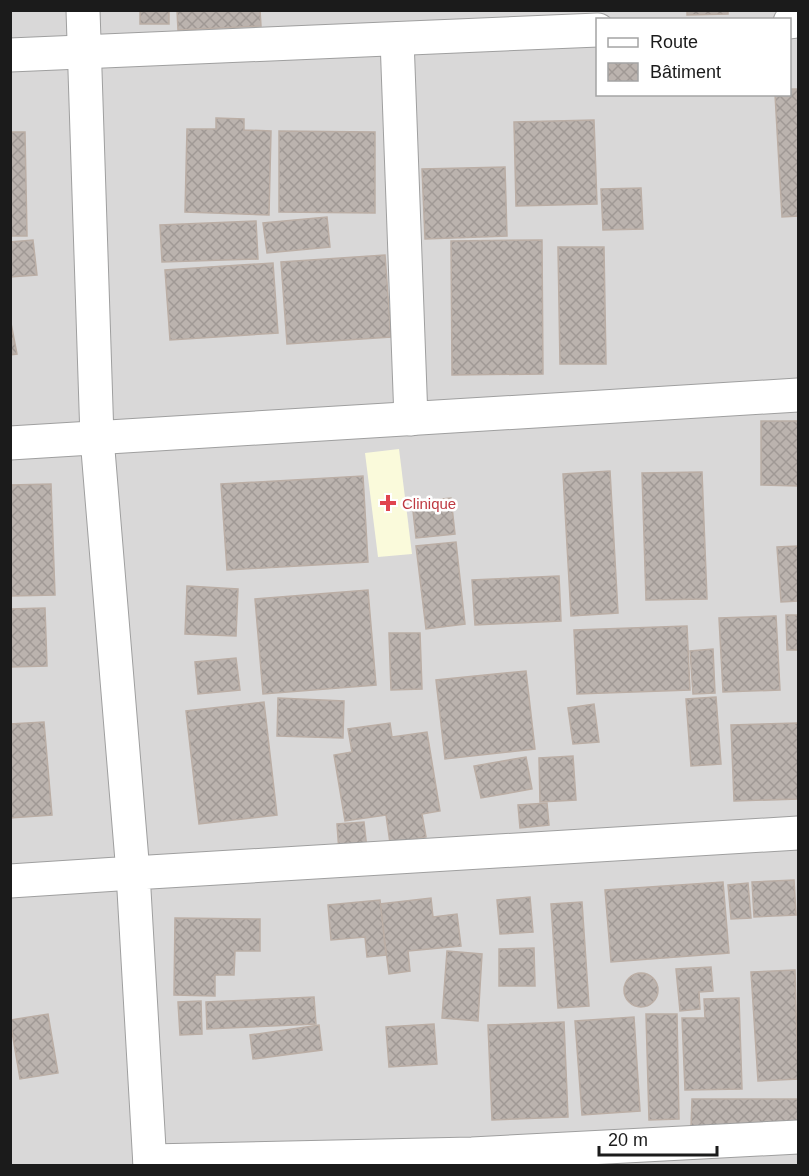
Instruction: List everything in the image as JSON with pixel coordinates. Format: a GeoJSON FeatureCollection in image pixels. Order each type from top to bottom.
{"type":"FeatureCollection","features":[{"type":"Feature","properties":{"kind":"street"},"geometry":{"type":"LineString","coordinates":[[82,10],[97,438],[133,873],[150,1163],[472,1160],[798,1137]]}},
{"type":"Feature","properties":{"kind":"street"},"geometry":{"type":"LineString","coordinates":[[10,55],[596,30]]}},
{"type":"Feature","properties":{"kind":"street"},"geometry":{"type":"LineString","coordinates":[[397,39],[411,419]]}},
{"type":"Feature","properties":{"kind":"street"},"geometry":{"type":"LineString","coordinates":[[10,443],[798,395]]}},
{"type":"Feature","properties":{"kind":"street"},"geometry":{"type":"LineString","coordinates":[[10,881],[798,833]]}},
{"type":"Feature","properties":{"kind":"shaded area"},"geometry":{"type":"Polygon","coordinates":[[[11,11],[798,11],[798,1165],[11,1165],[11,11]]]}},
{"type":"Feature","properties":{"kind":"shaded area","name":"Clinique"},"geometry":{"type":"Polygon","coordinates":[[[399,449],[412,554],[378,557],[365,453],[399,449]]]}},
{"type":"Feature","properties":{"kind":"building"},"geometry":{"type":"Polygon","coordinates":[[[140,10],[169,10],[169,24],[140,24],[140,10]]]}},
{"type":"Feature","properties":{"kind":"building"},"geometry":{"type":"Polygon","coordinates":[[[177,10],[260,10],[261,26],[178,30],[177,10]]]}},
{"type":"Feature","properties":{"kind":"building"},"geometry":{"type":"Polygon","coordinates":[[[687,10],[728,10],[728,14],[687,15],[687,10]]]}},
{"type":"Feature","properties":{"kind":"building"},"geometry":{"type":"Polygon","coordinates":[[[791,89],[798,89],[798,216],[782,217],[775,96],[791,96],[791,89]]]}},
{"type":"Feature","properties":{"kind":"building"},"geometry":{"type":"Polygon","coordinates":[[[216,118],[244,119],[244,130],[271,131],[269,215],[185,212],[187,129],[216,129],[216,118]]]}},
{"type":"Feature","properties":{"kind":"building"},"geometry":{"type":"Polygon","coordinates":[[[594,120],[597,204],[516,206],[514,122],[594,120]]]}},
{"type":"Feature","properties":{"kind":"building"},"geometry":{"type":"Polygon","coordinates":[[[279,131],[375,132],[375,213],[279,212],[279,131]]]}},
{"type":"Feature","properties":{"kind":"building"},"geometry":{"type":"Polygon","coordinates":[[[10,132],[25,132],[27,236],[10,236],[10,132]]]}},
{"type":"Feature","properties":{"kind":"building"},"geometry":{"type":"Polygon","coordinates":[[[505,167],[507,236],[425,239],[422,169],[505,167]]]}},
{"type":"Feature","properties":{"kind":"building"},"geometry":{"type":"Polygon","coordinates":[[[641,188],[643,229],[603,230],[601,189],[641,188]]]}},
{"type":"Feature","properties":{"kind":"building"},"geometry":{"type":"Polygon","coordinates":[[[327,217],[330,247],[267,253],[263,223],[327,217]]]}},
{"type":"Feature","properties":{"kind":"building"},"geometry":{"type":"Polygon","coordinates":[[[256,221],[258,259],[162,262],[160,225],[256,221]]]}},
{"type":"Feature","properties":{"kind":"building"},"geometry":{"type":"Polygon","coordinates":[[[33,240],[37,275],[10,277],[10,242],[33,240]]]}},
{"type":"Feature","properties":{"kind":"building"},"geometry":{"type":"Polygon","coordinates":[[[542,240],[543,374],[452,375],[451,241],[542,240]]]}},
{"type":"Feature","properties":{"kind":"building"},"geometry":{"type":"Polygon","coordinates":[[[558,247],[604,247],[606,364],[560,364],[558,247]]]}},
{"type":"Feature","properties":{"kind":"building"},"geometry":{"type":"Polygon","coordinates":[[[385,255],[391,337],[287,344],[281,262],[385,255]]]}},
{"type":"Feature","properties":{"kind":"building"},"geometry":{"type":"Polygon","coordinates":[[[273,263],[278,333],[170,340],[165,270],[273,263]]]}},
{"type":"Feature","properties":{"kind":"building"},"geometry":{"type":"Polygon","coordinates":[[[10,318],[17,354],[10,355],[10,318]]]}},
{"type":"Feature","properties":{"kind":"building"},"geometry":{"type":"Polygon","coordinates":[[[761,421],[798,421],[798,486],[761,485],[761,421]]]}},
{"type":"Feature","properties":{"kind":"building"},"geometry":{"type":"Polygon","coordinates":[[[610,471],[618,613],[571,616],[563,474],[610,471]]]}},
{"type":"Feature","properties":{"kind":"building"},"geometry":{"type":"Polygon","coordinates":[[[702,472],[707,599],[646,600],[642,473],[702,472]]]}},
{"type":"Feature","properties":{"kind":"building"},"geometry":{"type":"Polygon","coordinates":[[[363,476],[368,562],[227,570],[221,484],[363,476]]]}},
{"type":"Feature","properties":{"kind":"building"},"geometry":{"type":"Polygon","coordinates":[[[51,484],[55,595],[10,596],[10,485],[51,484]]]}},
{"type":"Feature","properties":{"kind":"building"},"geometry":{"type":"Polygon","coordinates":[[[451,498],[455,534],[416,538],[412,502],[451,498]]]}},
{"type":"Feature","properties":{"kind":"building"},"geometry":{"type":"Polygon","coordinates":[[[456,542],[465,624],[426,629],[416,546],[456,542]]]}},
{"type":"Feature","properties":{"kind":"building"},"geometry":{"type":"Polygon","coordinates":[[[798,546],[798,601],[781,602],[777,547],[798,546]]]}},
{"type":"Feature","properties":{"kind":"building"},"geometry":{"type":"Polygon","coordinates":[[[559,576],[561,621],[475,625],[472,580],[559,576]]]}},
{"type":"Feature","properties":{"kind":"building"},"geometry":{"type":"Polygon","coordinates":[[[187,586],[238,589],[236,636],[185,634],[187,586]]]}},
{"type":"Feature","properties":{"kind":"building"},"geometry":{"type":"Polygon","coordinates":[[[368,590],[376,685],[263,694],[255,599],[368,590]]]}},
{"type":"Feature","properties":{"kind":"building"},"geometry":{"type":"Polygon","coordinates":[[[45,608],[47,666],[10,667],[10,609],[45,608]]]}},
{"type":"Feature","properties":{"kind":"building"},"geometry":{"type":"Polygon","coordinates":[[[786,615],[798,615],[798,650],[787,650],[786,615]]]}},
{"type":"Feature","properties":{"kind":"building"},"geometry":{"type":"Polygon","coordinates":[[[776,616],[780,690],[723,692],[719,618],[776,616]]]}},
{"type":"Feature","properties":{"kind":"building"},"geometry":{"type":"Polygon","coordinates":[[[687,626],[690,690],[577,694],[574,630],[687,626]]]}},
{"type":"Feature","properties":{"kind":"building"},"geometry":{"type":"Polygon","coordinates":[[[389,633],[420,633],[422,689],[391,690],[389,633]]]}},
{"type":"Feature","properties":{"kind":"building"},"geometry":{"type":"Polygon","coordinates":[[[713,649],[715,693],[693,694],[690,651],[713,649]]]}},
{"type":"Feature","properties":{"kind":"building"},"geometry":{"type":"Polygon","coordinates":[[[236,658],[240,690],[198,694],[195,662],[236,658]]]}},
{"type":"Feature","properties":{"kind":"building"},"geometry":{"type":"Polygon","coordinates":[[[526,671],[535,749],[445,759],[436,680],[526,671]]]}},
{"type":"Feature","properties":{"kind":"building"},"geometry":{"type":"Polygon","coordinates":[[[716,697],[721,764],[691,766],[686,699],[716,697]]]}},
{"type":"Feature","properties":{"kind":"building"},"geometry":{"type":"Polygon","coordinates":[[[278,698],[344,701],[343,738],[277,736],[278,698]]]}},
{"type":"Feature","properties":{"kind":"building"},"geometry":{"type":"Polygon","coordinates":[[[264,702],[277,815],[199,824],[186,711],[264,702]]]}},
{"type":"Feature","properties":{"kind":"building"},"geometry":{"type":"Polygon","coordinates":[[[594,704],[599,742],[573,744],[568,708],[594,704]]]}},
{"type":"Feature","properties":{"kind":"building"},"geometry":{"type":"Polygon","coordinates":[[[44,722],[52,815],[10,818],[10,724],[44,722]]]}},
{"type":"Feature","properties":{"kind":"building"},"geometry":{"type":"Polygon","coordinates":[[[390,723],[392,737],[427,732],[440,811],[422,814],[426,837],[390,843],[386,815],[345,821],[334,755],[352,752],[348,729],[390,723]]]}},
{"type":"Feature","properties":{"kind":"building"},"geometry":{"type":"Polygon","coordinates":[[[798,723],[798,799],[734,801],[731,725],[798,723]]]}},
{"type":"Feature","properties":{"kind":"building"},"geometry":{"type":"Polygon","coordinates":[[[573,756],[576,800],[540,802],[539,758],[573,756]]]}},
{"type":"Feature","properties":{"kind":"building"},"geometry":{"type":"Polygon","coordinates":[[[526,757],[532,789],[481,798],[474,766],[526,757]]]}},
{"type":"Feature","properties":{"kind":"building"},"geometry":{"type":"Polygon","coordinates":[[[547,803],[549,825],[520,828],[518,805],[547,803]]]}},
{"type":"Feature","properties":{"kind":"building"},"geometry":{"type":"Polygon","coordinates":[[[364,822],[367,849],[339,852],[337,824],[364,822]]]}},
{"type":"Feature","properties":{"kind":"building"},"geometry":{"type":"Polygon","coordinates":[[[794,880],[796,915],[754,917],[752,882],[794,880]]]}},
{"type":"Feature","properties":{"kind":"building"},"geometry":{"type":"Polygon","coordinates":[[[723,882],[729,953],[611,962],[605,890],[723,882]]]}},
{"type":"Feature","properties":{"kind":"building"},"geometry":{"type":"Polygon","coordinates":[[[748,883],[751,918],[731,919],[728,885],[748,883]]]}},
{"type":"Feature","properties":{"kind":"building"},"geometry":{"type":"Polygon","coordinates":[[[530,897],[533,932],[500,934],[497,900],[530,897]]]}},
{"type":"Feature","properties":{"kind":"building"},"geometry":{"type":"Polygon","coordinates":[[[431,898],[433,917],[457,914],[461,946],[408,951],[410,971],[389,974],[380,904],[431,898]]]}},
{"type":"Feature","properties":{"kind":"building"},"geometry":{"type":"Polygon","coordinates":[[[380,900],[386,955],[367,957],[365,937],[331,940],[328,905],[380,900]]]}},
{"type":"Feature","properties":{"kind":"building"},"geometry":{"type":"Polygon","coordinates":[[[582,902],[589,1006],[558,1008],[551,904],[582,902]]]}},
{"type":"Feature","properties":{"kind":"building"},"geometry":{"type":"Polygon","coordinates":[[[175,918],[260,919],[260,951],[235,951],[234,975],[215,975],[215,996],[174,995],[175,918]]]}},
{"type":"Feature","properties":{"kind":"building"},"geometry":{"type":"Polygon","coordinates":[[[534,948],[535,986],[499,986],[499,949],[534,948]]]}},
{"type":"Feature","properties":{"kind":"building"},"geometry":{"type":"Polygon","coordinates":[[[447,951],[482,954],[478,1021],[442,1018],[447,951]]]}},
{"type":"Feature","properties":{"kind":"building"},"geometry":{"type":"Polygon","coordinates":[[[711,967],[713,991],[699,992],[700,1009],[680,1011],[676,969],[711,967]]]}},
{"type":"Feature","properties":{"kind":"building"},"geometry":{"type":"Polygon","coordinates":[[[795,970],[798,1079],[758,1081],[751,972],[795,970]]]}},
{"type":"Feature","properties":{"kind":"building"},"geometry":{"type":"Polygon","coordinates":[[[641,973],[653,978],[658,990],[653,1002],[641,1007],[629,1002],[624,990],[629,978],[641,973]]]}},
{"type":"Feature","properties":{"kind":"building"},"geometry":{"type":"Polygon","coordinates":[[[314,997],[316,1024],[207,1029],[206,1002],[314,997]]]}},
{"type":"Feature","properties":{"kind":"building"},"geometry":{"type":"Polygon","coordinates":[[[739,998],[742,1089],[685,1090],[682,1018],[705,1018],[704,999],[739,998]]]}},
{"type":"Feature","properties":{"kind":"building"},"geometry":{"type":"Polygon","coordinates":[[[201,1001],[202,1034],[180,1035],[178,1002],[201,1001]]]}},
{"type":"Feature","properties":{"kind":"building"},"geometry":{"type":"Polygon","coordinates":[[[48,1014],[58,1073],[20,1079],[10,1020],[48,1014]]]}},
{"type":"Feature","properties":{"kind":"building"},"geometry":{"type":"Polygon","coordinates":[[[646,1014],[677,1014],[679,1119],[649,1120],[646,1014]]]}},
{"type":"Feature","properties":{"kind":"building"},"geometry":{"type":"Polygon","coordinates":[[[634,1017],[640,1111],[582,1115],[575,1021],[634,1017]]]}},
{"type":"Feature","properties":{"kind":"building"},"geometry":{"type":"Polygon","coordinates":[[[564,1022],[568,1117],[492,1120],[488,1025],[564,1022]]]}},
{"type":"Feature","properties":{"kind":"building"},"geometry":{"type":"Polygon","coordinates":[[[434,1024],[437,1064],[389,1067],[386,1027],[434,1024]]]}},
{"type":"Feature","properties":{"kind":"building"},"geometry":{"type":"Polygon","coordinates":[[[319,1025],[322,1050],[253,1059],[250,1035],[319,1025]]]}},
{"type":"Feature","properties":{"kind":"building"},"geometry":{"type":"Polygon","coordinates":[[[692,1099],[798,1099],[798,1127],[691,1127],[692,1099]]]}},
{"type":"Feature","properties":{"kind":"place","name":"Clinique"},"geometry":{"type":"Point","coordinates":[388,503]}}]}
